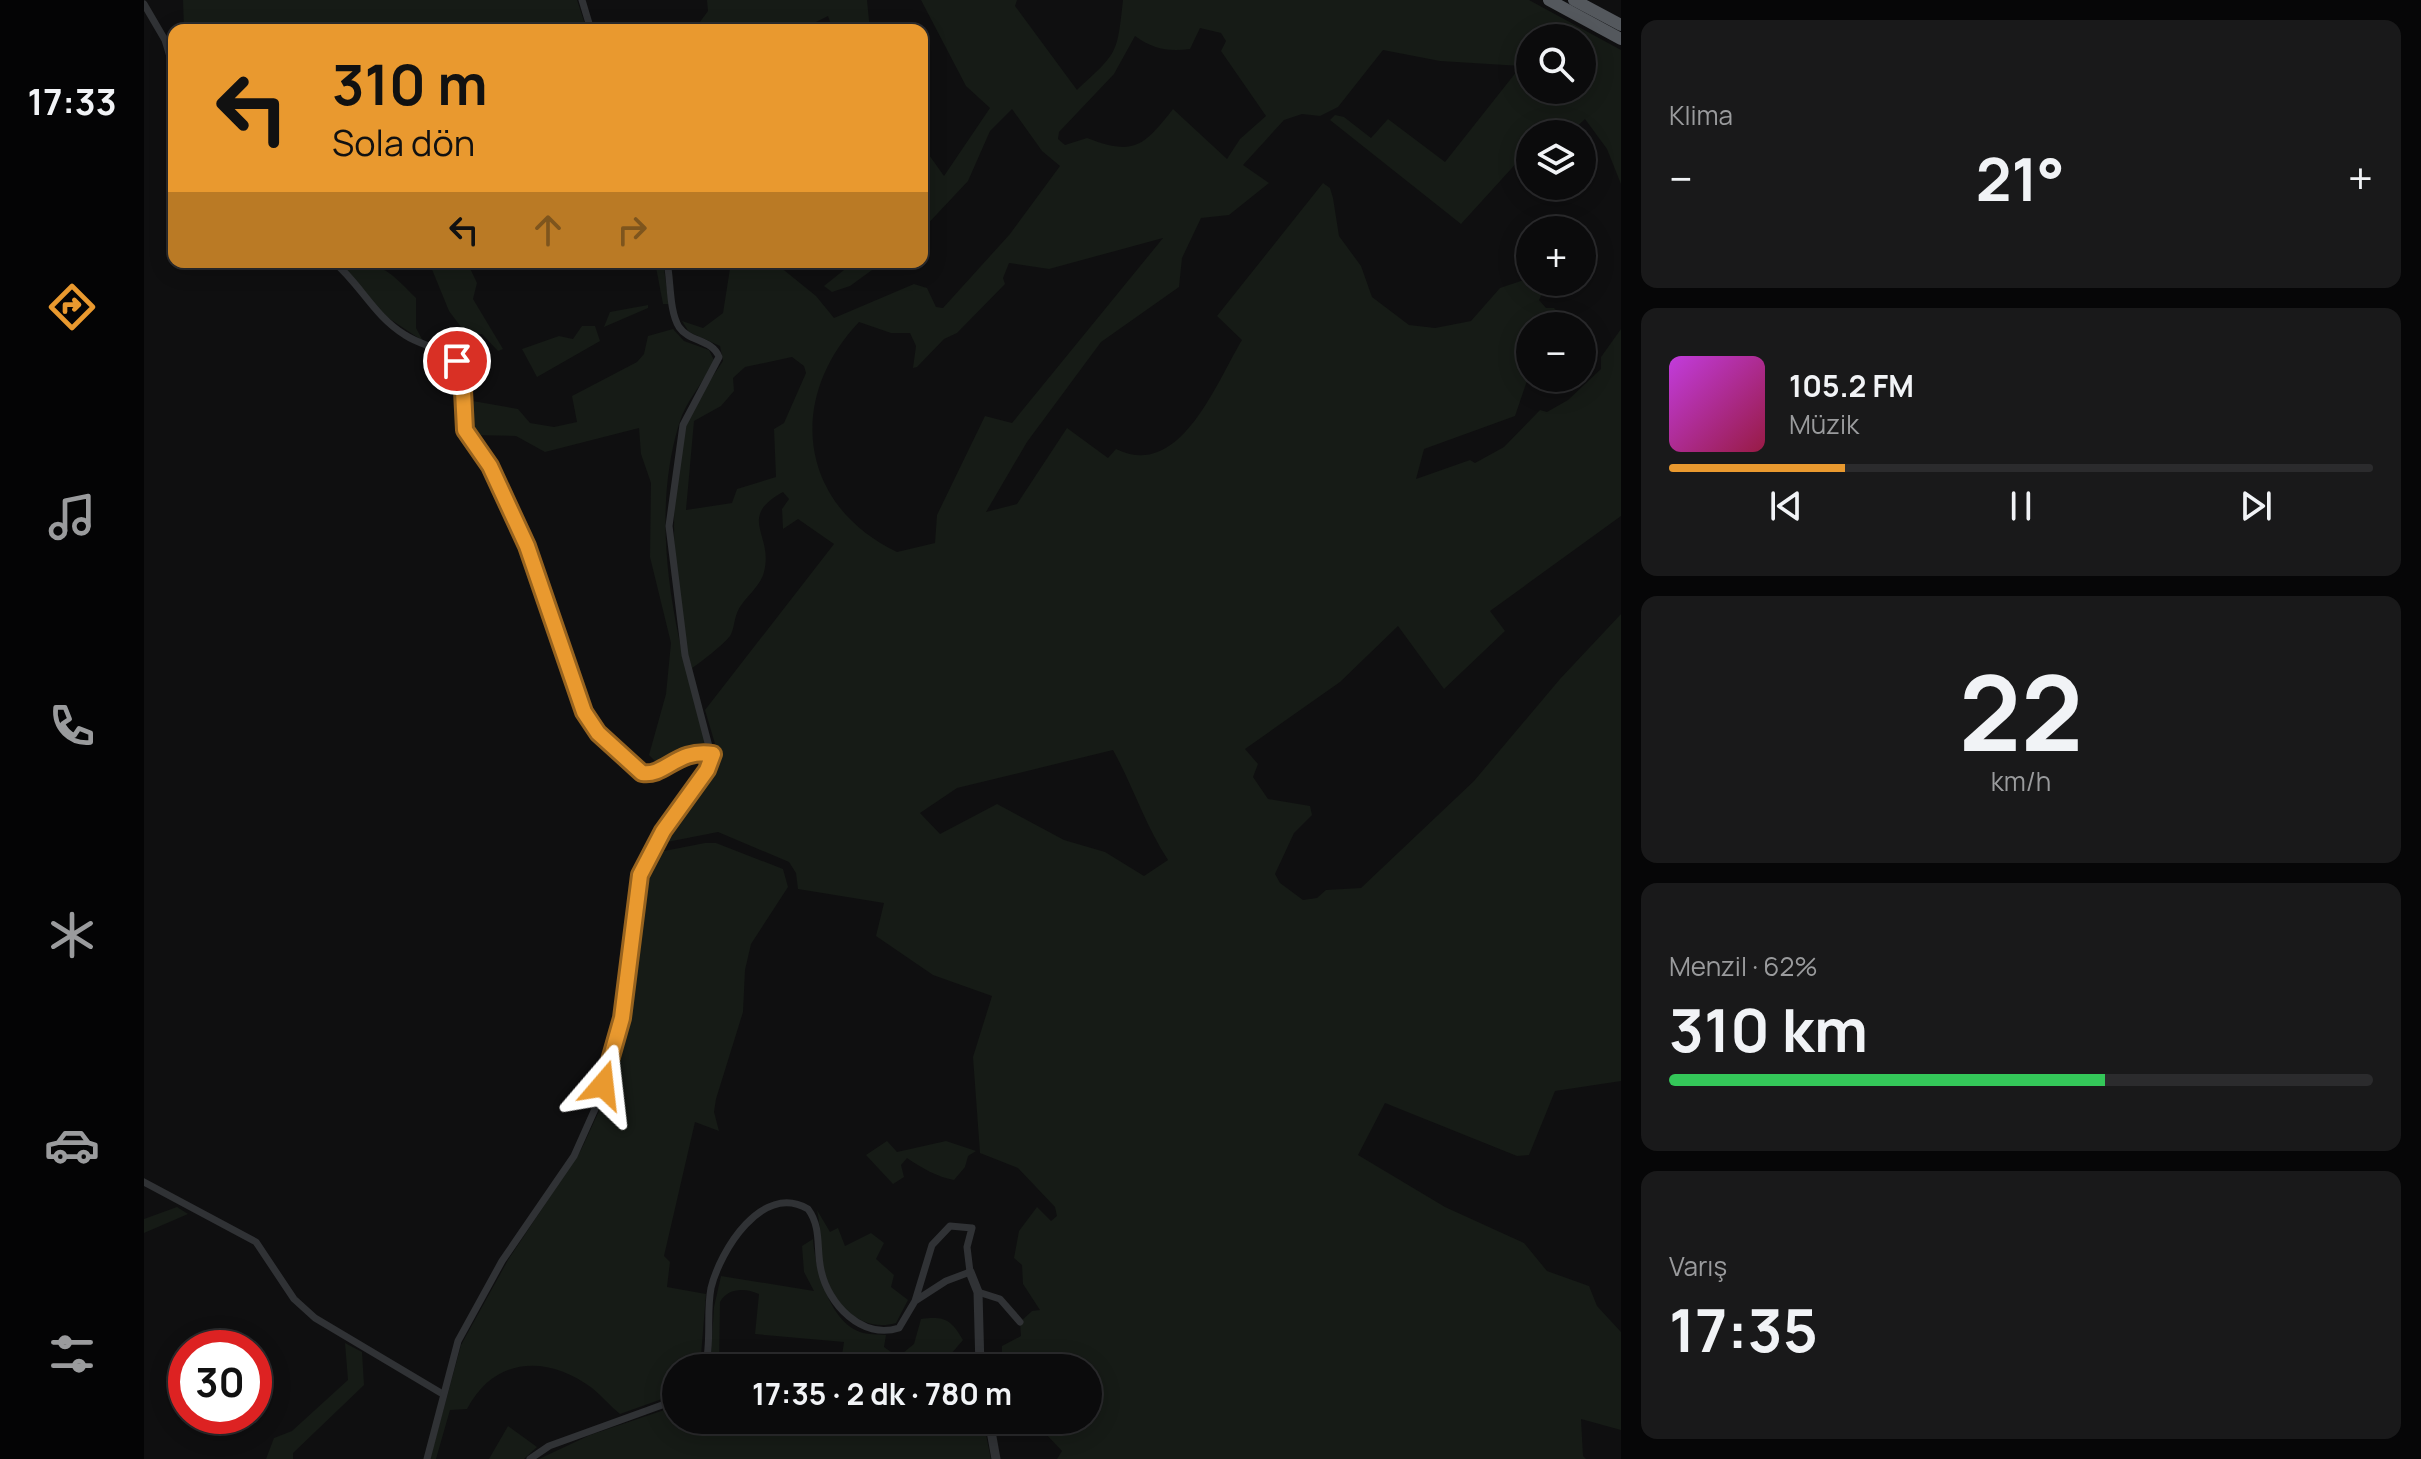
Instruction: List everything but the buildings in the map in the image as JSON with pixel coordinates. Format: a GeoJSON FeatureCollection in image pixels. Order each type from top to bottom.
{"type":"FeatureCollection","features":[{"type":"Feature","properties":{"kind":"highway"},"geometry":{"type":"LineString","coordinates":[[1549,0],[1621,39]]}},
{"type":"Feature","properties":{"kind":"highway"},"geometry":{"type":"LineString","coordinates":[[1574,0],[1621,25]]}},
{"type":"Feature","properties":{"kind":"street"},"geometry":{"type":"LineString","coordinates":[[582,0],[589,24]]}},
{"type":"Feature","properties":{"kind":"street"},"geometry":{"type":"LineString","coordinates":[[144,4],[168,50]]}},
{"type":"Feature","properties":{"kind":"street"},"geometry":{"type":"LineString","coordinates":[[339,268],[392,327],[423,345],[447,353],[460,365],[465,430],[490,466],[527,546],[578,699],[593,728],[646,774],[654,773],[688,753],[713,754]]}},
{"type":"Feature","properties":{"kind":"street"},"geometry":{"type":"LineString","coordinates":[[427,1459],[441,1393],[463,1332],[502,1261],[569,1165],[595,1109],[622,1018],[640,875],[668,823],[707,770],[713,754],[685,655],[669,526],[673,472],[683,425],[719,357],[710,345],[686,335],[678,325],[668,268]]}},
{"type":"Feature","properties":{"kind":"street"},"geometry":{"type":"LineString","coordinates":[[144,1182],[256,1242],[294,1299],[315,1318],[441,1393]]}},
{"type":"Feature","properties":{"kind":"street"},"geometry":{"type":"LineString","coordinates":[[706,1354],[710,1298],[717,1271],[748,1222],[771,1205],[796,1204],[812,1215],[823,1279],[858,1325],[895,1330],[915,1301],[932,1245],[950,1226],[972,1228],[967,1247],[970,1272],[978,1292],[980,1354]]}},
{"type":"Feature","properties":{"kind":"street"},"geometry":{"type":"LineString","coordinates":[[915,1301],[951,1278],[970,1272]]}},
{"type":"Feature","properties":{"kind":"street"},"geometry":{"type":"LineString","coordinates":[[978,1292],[1000,1299],[1020,1322]]}},
{"type":"Feature","properties":{"kind":"street"},"geometry":{"type":"LineString","coordinates":[[530,1459],[549,1446],[662,1405]]}},
{"type":"Feature","properties":{"kind":"street"},"geometry":{"type":"LineString","coordinates":[[992,1434],[996,1459]]}},
{"type":"Feature","properties":{"kind":"shaded area"},"geometry":{"type":"Polygon","coordinates":[[[183,0],[577,0],[585,24],[184,24],[183,0]]]}},
{"type":"Feature","properties":{"kind":"shaded area"},"geometry":{"type":"Polygon","coordinates":[[[707,0],[867,0],[869,24],[831,24],[828,16],[812,24],[698,24],[708,11],[707,0]]]}},
{"type":"Feature","properties":{"kind":"shaded area"},"geometry":{"type":"Polygon","coordinates":[[[921,0],[1017,0],[1015,6],[1077,90],[1101,68],[1113,51],[1123,0],[1529,0],[1573,24],[1516,24],[1516,66],[1440,61],[1383,50],[1338,107],[1320,116],[1302,114],[1284,120],[1243,165],[1269,183],[1229,215],[1201,218],[1182,258],[1179,287],[1101,342],[1027,442],[986,512],[1017,504],[1067,428],[1108,458],[1116,449],[1139,455],[1159,452],[1177,440],[1208,402],[1242,340],[1217,316],[1323,183],[1330,188],[1339,236],[1361,266],[1372,297],[1409,325],[1435,328],[1471,321],[1500,288],[1516,283],[1516,296],[1541,296],[1539,300],[1546,308],[1554,308],[1558,312],[1516,312],[1516,392],[1523,392],[1515,416],[1424,449],[1416,479],[1470,460],[1475,463],[1504,447],[1540,410],[1547,412],[1577,392],[1596,392],[1596,374],[1601,369],[1601,357],[1621,329],[1621,516],[1490,611],[1505,631],[1444,689],[1398,626],[1340,682],[1245,749],[1258,764],[1253,777],[1268,799],[1310,806],[1312,815],[1294,833],[1275,874],[1280,883],[1303,900],[1317,898],[1326,890],[1361,888],[1474,781],[1560,679],[1621,614],[1621,1081],[1555,1091],[1529,1155],[1517,1156],[1385,1103],[1358,1155],[1445,1207],[1524,1243],[1547,1271],[1589,1286],[1597,1306],[1621,1332],[1621,1430],[1581,1419],[1583,1456],[1586,1459],[1057,1459],[1062,1451],[1046,1434],[1102,1434],[1102,1354],[1002,1354],[1002,1346],[1021,1336],[1020,1322],[1032,1311],[1040,1310],[1023,1284],[1022,1265],[1014,1258],[1019,1231],[1037,1207],[1051,1221],[1057,1216],[1055,1207],[1018,1168],[980,1153],[973,1057],[992,996],[933,975],[876,936],[884,903],[798,889],[796,873],[789,862],[718,832],[662,843],[716,763],[718,754],[705,710],[834,544],[798,519],[783,529],[782,509],[789,499],[783,492],[769,501],[759,519],[766,559],[762,578],[740,608],[730,636],[692,668],[676,578],[674,509],[677,475],[681,445],[691,411],[723,361],[720,346],[689,332],[682,321],[703,328],[723,313],[730,268],[781,268],[816,296],[834,318],[914,284],[927,288],[936,307],[943,308],[1010,234],[1060,166],[1042,151],[1012,109],[990,131],[968,181],[928,224],[928,153],[944,176],[990,108],[966,86],[921,0]],[[1200,28],[1190,49],[1175,50],[1148,44],[1135,36],[1114,74],[1059,132],[1058,139],[1065,145],[1087,138],[1127,147],[1145,140],[1173,109],[1227,159],[1240,139],[1266,116],[1221,51],[1226,41],[1221,33],[1200,28]],[[1163,238],[1049,269],[1009,263],[1003,278],[1005,284],[957,333],[944,339],[917,367],[913,368],[916,346],[910,333],[891,333],[859,322],[836,352],[820,384],[813,416],[814,448],[823,479],[839,507],[864,532],[897,552],[935,543],[937,515],[985,416],[1012,423],[1163,238]],[[792,357],[745,367],[733,378],[734,391],[721,406],[694,421],[686,510],[732,503],[737,489],[776,477],[774,429],[784,423],[806,373],[804,366],[792,357]],[[1113,750],[957,788],[920,813],[940,834],[997,804],[1064,840],[1105,852],[1144,876],[1168,860],[1113,750]]]}},
{"type":"Feature","properties":{"kind":"shaded area"},"geometry":{"type":"Polygon","coordinates":[[[1596,36],[1621,50],[1621,184],[1607,149],[1596,134],[1596,120],[1516,120],[1516,163],[1461,224],[1330,120],[1335,115],[1344,117],[1371,138],[1388,119],[1445,162],[1516,72],[1516,104],[1596,104],[1596,36]]]}},
{"type":"Feature","properties":{"kind":"shaded area"},"geometry":{"type":"Polygon","coordinates":[[[344,268],[380,268],[390,273],[416,298],[416,328],[423,341],[375,309],[344,268]]]}},
{"type":"Feature","properties":{"kind":"shaded area"},"geometry":{"type":"Polygon","coordinates":[[[431,268],[470,268],[477,283],[473,299],[503,349],[498,351],[482,334],[467,335],[449,311],[431,268]]]}},
{"type":"Feature","properties":{"kind":"shaded area"},"geometry":{"type":"Polygon","coordinates":[[[656,268],[664,268],[669,304],[663,304],[656,268]]]}},
{"type":"Feature","properties":{"kind":"shaded area"},"geometry":{"type":"Polygon","coordinates":[[[846,268],[875,268],[850,286],[832,292],[824,286],[846,268]]]}},
{"type":"Feature","properties":{"kind":"shaded area"},"geometry":{"type":"Polygon","coordinates":[[[648,305],[648,308],[604,327],[610,312],[648,305]]]}},
{"type":"Feature","properties":{"kind":"shaded area"},"geometry":{"type":"Polygon","coordinates":[[[582,326],[595,326],[600,341],[537,377],[522,349],[559,336],[573,339],[582,326]]]}},
{"type":"Feature","properties":{"kind":"shaded area"},"geometry":{"type":"Polygon","coordinates":[[[673,329],[684,341],[709,350],[714,360],[679,424],[670,464],[666,505],[666,547],[677,631],[709,751],[682,752],[661,767],[649,755],[666,694],[671,643],[650,557],[651,483],[641,454],[639,428],[545,452],[516,436],[470,435],[467,400],[518,409],[530,423],[554,427],[577,422],[572,396],[637,362],[644,354],[648,336],[673,329]]]}},
{"type":"Feature","properties":{"kind":"shaded area"},"geometry":{"type":"Polygon","coordinates":[[[716,843],[783,869],[788,887],[751,944],[745,970],[743,1012],[716,1099],[714,1112],[719,1131],[695,1122],[664,1256],[670,1262],[667,1287],[706,1294],[701,1354],[662,1354],[662,1399],[620,1414],[592,1388],[558,1370],[524,1366],[507,1370],[492,1379],[467,1409],[450,1410],[436,1459],[430,1459],[461,1345],[508,1260],[581,1150],[599,1111],[618,1051],[628,1002],[640,890],[649,864],[659,852],[716,843]]]}},
{"type":"Feature","properties":{"kind":"shaded area"},"geometry":{"type":"Polygon","coordinates":[[[887,1141],[897,1152],[946,1141],[976,1151],[968,1156],[965,1167],[954,1180],[930,1172],[907,1158],[901,1165],[904,1177],[893,1184],[866,1155],[887,1141]]]}},
{"type":"Feature","properties":{"kind":"shaded area"},"geometry":{"type":"Polygon","coordinates":[[[177,1207],[188,1214],[144,1233],[144,1219],[177,1207]]]}},
{"type":"Feature","properties":{"kind":"shaded area"},"geometry":{"type":"Polygon","coordinates":[[[817,1210],[830,1232],[838,1228],[845,1246],[871,1233],[884,1243],[876,1259],[894,1275],[891,1287],[908,1300],[896,1323],[872,1324],[861,1320],[835,1297],[823,1266],[817,1210]]]}},
{"type":"Feature","properties":{"kind":"shaded area"},"geometry":{"type":"Polygon","coordinates":[[[813,1239],[821,1278],[840,1317],[863,1333],[886,1335],[884,1347],[894,1354],[842,1354],[844,1342],[755,1334],[759,1294],[738,1290],[723,1297],[720,1302],[719,1354],[711,1354],[714,1307],[721,1276],[814,1291],[804,1272],[802,1246],[813,1239]]]}},
{"type":"Feature","properties":{"kind":"shaded area"},"geometry":{"type":"Polygon","coordinates":[[[921,1319],[946,1320],[963,1340],[951,1354],[902,1354],[914,1344],[921,1319]]]}},
{"type":"Feature","properties":{"kind":"shaded area"},"geometry":{"type":"Polygon","coordinates":[[[345,1343],[362,1352],[364,1385],[293,1453],[293,1459],[266,1459],[274,1438],[292,1431],[348,1380],[345,1343]]]}},
{"type":"Feature","properties":{"kind":"shaded area"},"geometry":{"type":"Polygon","coordinates":[[[662,1411],[662,1434],[986,1434],[991,1459],[539,1459],[590,1435],[662,1411]]]}},
{"type":"Feature","properties":{"kind":"shaded area"},"geometry":{"type":"Polygon","coordinates":[[[508,1426],[537,1447],[524,1459],[489,1459],[508,1426]]]}},
{"type":"Feature","properties":{"kind":"route"},"geometry":{"type":"LineString","coordinates":[[457,361],[462,371],[465,430],[490,466],[527,546],[578,699],[593,728],[642,773],[654,773],[688,753],[713,754],[711,764],[663,831],[640,875],[622,1018],[603,1085]]}}]}
